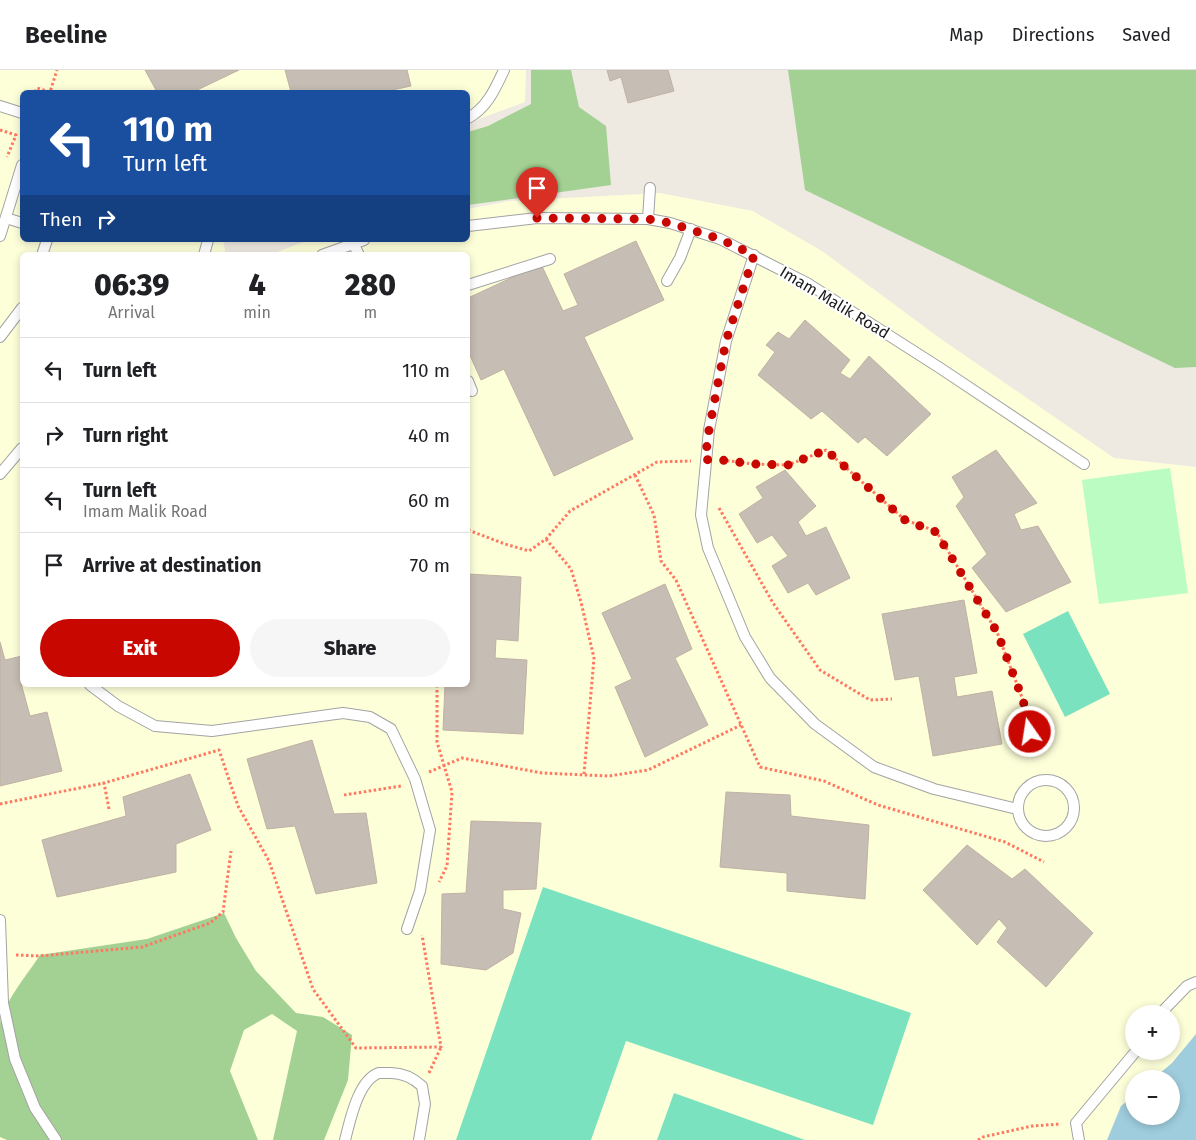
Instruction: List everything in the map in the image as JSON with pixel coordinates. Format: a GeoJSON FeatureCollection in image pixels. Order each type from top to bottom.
{"type":"FeatureCollection","features":[{"type":"Feature","properties":{"kind":"lane"},"geometry":{"type":"LineString","coordinates":[[470,117],[477,113],[493,93],[504,70]]}},
{"type":"Feature","properties":{"kind":"lane"},"geometry":{"type":"LineString","coordinates":[[0,106],[20,113]]}},
{"type":"Feature","properties":{"kind":"lane"},"geometry":{"type":"LineString","coordinates":[[0,236],[20,172]]}},
{"type":"Feature","properties":{"kind":"lane"},"geometry":{"type":"LineString","coordinates":[[648,219],[650,188]]}},
{"type":"Feature","properties":{"kind":"lane"},"geometry":{"type":"LineString","coordinates":[[6,218],[20,222]]}},
{"type":"Feature","properties":{"kind":"lane","name":"Imam Malik Road"},"geometry":{"type":"LineString","coordinates":[[470,226],[537,218],[648,219],[691,229],[720,239],[754,255],[823,294],[940,368],[1084,464]]}},
{"type":"Feature","properties":{"kind":"lane"},"geometry":{"type":"LineString","coordinates":[[667,281],[680,258],[691,229]]}},
{"type":"Feature","properties":{"kind":"lane"},"geometry":{"type":"LineString","coordinates":[[330,252],[357,242]]}},
{"type":"Feature","properties":{"kind":"lane"},"geometry":{"type":"LineString","coordinates":[[353,243],[358,252]]}},
{"type":"Feature","properties":{"kind":"lane"},"geometry":{"type":"LineString","coordinates":[[754,255],[726,341],[709,430],[701,515],[708,548],[746,637],[770,678],[815,724],[874,767],[934,789],[1017,809]]}},
{"type":"Feature","properties":{"kind":"lane"},"geometry":{"type":"LineString","coordinates":[[470,284],[550,259]]}},
{"type":"Feature","properties":{"kind":"lane"},"geometry":{"type":"LineString","coordinates":[[0,337],[20,311]]}},
{"type":"Feature","properties":{"kind":"lane"},"geometry":{"type":"LineString","coordinates":[[470,386],[472,391]]}},
{"type":"Feature","properties":{"kind":"lane"},"geometry":{"type":"LineString","coordinates":[[0,474],[20,450]]}},
{"type":"Feature","properties":{"kind":"lane"},"geometry":{"type":"LineString","coordinates":[[93,687],[118,706],[154,726],[212,730],[343,713],[370,717],[391,729],[415,779],[430,830],[420,891],[406,929]]}},
{"type":"Feature","properties":{"kind":"lane"},"geometry":{"type":"LineString","coordinates":[[1042,780],[1056,782],[1064,787],[1071,796],[1074,805],[1073,817],[1068,826],[1061,833],[1051,836],[1040,836],[1030,833],[1021,823],[1017,809],[1019,797],[1025,789],[1033,783],[1042,780]]}},
{"type":"Feature","properties":{"kind":"lane"},"geometry":{"type":"LineString","coordinates":[[0,920],[3,1003],[15,1059],[35,1108],[56,1140]]}},
{"type":"Feature","properties":{"kind":"lane"},"geometry":{"type":"LineString","coordinates":[[1169,1005],[1188,986],[1196,982]]}},
{"type":"Feature","properties":{"kind":"lane"},"geometry":{"type":"LineString","coordinates":[[1078,1140],[1076,1123],[1128,1060]]}},
{"type":"Feature","properties":{"kind":"lane"},"geometry":{"type":"LineString","coordinates":[[345,1140],[353,1107],[366,1083],[378,1074],[394,1073],[411,1076],[422,1086],[425,1104],[419,1140]]}},
{"type":"Feature","properties":{"kind":"path"},"geometry":{"type":"LineString","coordinates":[[51,90],[57,70]]}},
{"type":"Feature","properties":{"kind":"path"},"geometry":{"type":"LineString","coordinates":[[0,130],[16,135],[6,159]]}},
{"type":"Feature","properties":{"kind":"path"},"geometry":{"type":"LineString","coordinates":[[470,531],[529,551],[546,540],[570,511],[657,462],[713,459],[753,464],[788,465],[826,450],[905,520],[936,532],[997,632],[1023,700],[1034,748]]}},
{"type":"Feature","properties":{"kind":"path"},"geometry":{"type":"LineString","coordinates":[[715,502],[773,603],[820,670],[870,700],[892,699]]}},
{"type":"Feature","properties":{"kind":"path"},"geometry":{"type":"LineString","coordinates":[[546,540],[571,569],[594,658],[584,774]]}},
{"type":"Feature","properties":{"kind":"path"},"geometry":{"type":"LineString","coordinates":[[437,687],[437,742],[452,792],[448,866],[438,883]]}},
{"type":"Feature","properties":{"kind":"path"},"geometry":{"type":"LineString","coordinates":[[430,772],[462,758],[542,773],[609,776],[648,770],[741,725]]}},
{"type":"Feature","properties":{"kind":"path"},"geometry":{"type":"LineString","coordinates":[[0,804],[104,783],[219,750],[238,806],[269,861],[313,989],[356,1048],[441,1047]]}},
{"type":"Feature","properties":{"kind":"path"},"geometry":{"type":"LineString","coordinates":[[104,783],[109,809]]}},
{"type":"Feature","properties":{"kind":"path"},"geometry":{"type":"LineString","coordinates":[[344,795],[398,787]]}},
{"type":"Feature","properties":{"kind":"path"},"geometry":{"type":"LineString","coordinates":[[2,954],[39,956],[142,947],[210,923],[223,912],[231,851]]}},
{"type":"Feature","properties":{"kind":"path"},"geometry":{"type":"LineString","coordinates":[[422,1086],[434,1065],[441,1047],[422,938],[423,928]]}},
{"type":"Feature","properties":{"kind":"path"},"geometry":{"type":"LineString","coordinates":[[978,1140],[983,1137],[1032,1126],[1076,1123]]}},
{"type":"Feature","properties":{"kind":"shaded area"},"geometry":{"type":"Polygon","coordinates":[[[0,70],[526,70],[525,102],[470,122],[470,90],[20,90],[20,242],[223,242],[225,252],[20,252],[20,687],[470,687],[470,252],[277,252],[304,242],[470,242],[470,209],[509,201],[660,193],[753,211],[822,251],[941,339],[1114,458],[1196,467],[1196,1140],[0,1140],[0,70]]]}},
{"type":"Feature","properties":{"kind":"green space"},"geometry":{"type":"Polygon","coordinates":[[[531,70],[571,70],[579,107],[606,126],[611,185],[470,205],[470,131],[488,126],[531,104],[531,70]]]}},
{"type":"Feature","properties":{"kind":"green space"},"geometry":{"type":"Polygon","coordinates":[[[788,70],[1196,70],[1196,367],[1175,368],[805,190],[788,70]]]}},
{"type":"Feature","properties":{"kind":"green space"},"geometry":{"type":"Polygon","coordinates":[[[1170,468],[1188,593],[1099,604],[1082,480],[1170,468]]]}},
{"type":"Feature","properties":{"kind":"green space"},"geometry":{"type":"Polygon","coordinates":[[[1068,611],[1110,694],[1065,717],[1023,634],[1068,611]]]}},
{"type":"Feature","properties":{"kind":"green space"},"geometry":{"type":"Polygon","coordinates":[[[543,887],[911,1013],[873,1125],[626,1041],[591,1140],[456,1140],[543,887]]]}},
{"type":"Feature","properties":{"kind":"green space"},"geometry":{"type":"Polygon","coordinates":[[[224,913],[236,938],[256,971],[296,1013],[323,1017],[352,1035],[348,1080],[324,1140],[273,1140],[297,1031],[272,1014],[244,1030],[230,1071],[258,1140],[7,1140],[0,1137],[0,1023],[11,997],[40,955],[147,939],[224,913]]]}},
{"type":"Feature","properties":{"kind":"green space"},"geometry":{"type":"Polygon","coordinates":[[[674,1093],[805,1140],[657,1140],[674,1093]]]}},
{"type":"Feature","properties":{"kind":"water"},"geometry":{"type":"Polygon","coordinates":[[[1196,1034],[1196,1140],[1107,1140],[1121,1106],[1125,1103],[1125,1125],[1180,1125],[1180,1070],[1164,1070],[1174,1060],[1180,1060],[1180,1053],[1196,1034]]]}},
{"type":"Feature","properties":{"kind":"building"},"geometry":{"type":"Polygon","coordinates":[[[145,70],[239,70],[197,90],[156,90],[145,70]]]}},
{"type":"Feature","properties":{"kind":"building"},"geometry":{"type":"Polygon","coordinates":[[[285,70],[407,70],[411,86],[392,90],[290,90],[285,70]]]}},
{"type":"Feature","properties":{"kind":"building"},"geometry":{"type":"Polygon","coordinates":[[[607,70],[668,70],[674,91],[628,103],[621,77],[610,81],[607,70]]]}},
{"type":"Feature","properties":{"kind":"building"},"geometry":{"type":"Polygon","coordinates":[[[636,241],[664,300],[584,337],[633,439],[554,476],[504,369],[481,380],[470,355],[470,297],[541,264],[563,311],[578,305],[564,274],[636,241]]]}},
{"type":"Feature","properties":{"kind":"building"},"geometry":{"type":"Polygon","coordinates":[[[805,320],[850,360],[840,373],[850,379],[869,356],[931,414],[887,456],[865,437],[858,443],[822,411],[811,419],[758,375],[775,352],[766,345],[778,332],[789,339],[805,320]]]}},
{"type":"Feature","properties":{"kind":"building"},"geometry":{"type":"Polygon","coordinates":[[[996,450],[1037,503],[1014,514],[1021,530],[1038,526],[1071,582],[1006,612],[972,568],[987,554],[956,506],[964,497],[952,477],[996,450]]]}},
{"type":"Feature","properties":{"kind":"building"},"geometry":{"type":"Polygon","coordinates":[[[785,470],[816,506],[798,522],[806,536],[826,527],[850,578],[816,595],[808,583],[788,593],[772,566],[788,556],[772,535],[757,543],[739,514],[763,498],[756,487],[785,470]]]}},
{"type":"Feature","properties":{"kind":"building"},"geometry":{"type":"Polygon","coordinates":[[[470,574],[521,577],[518,641],[496,639],[495,658],[527,660],[523,734],[443,730],[445,687],[470,687],[470,574]]]}},
{"type":"Feature","properties":{"kind":"building"},"geometry":{"type":"Polygon","coordinates":[[[665,584],[692,649],[675,658],[708,725],[645,757],[615,687],[632,679],[602,613],[665,584]]]}},
{"type":"Feature","properties":{"kind":"building"},"geometry":{"type":"Polygon","coordinates":[[[964,600],[977,673],[954,677],[957,697],[992,691],[1002,744],[933,756],[919,676],[895,680],[882,614],[964,600]]]}},
{"type":"Feature","properties":{"kind":"building"},"geometry":{"type":"Polygon","coordinates":[[[0,642],[5,660],[20,656],[20,687],[22,687],[30,716],[47,712],[62,771],[0,786],[0,642]]]}},
{"type":"Feature","properties":{"kind":"building"},"geometry":{"type":"Polygon","coordinates":[[[312,740],[334,814],[366,813],[377,883],[316,894],[295,826],[267,829],[247,759],[312,740]]]}},
{"type":"Feature","properties":{"kind":"building"},"geometry":{"type":"Polygon","coordinates":[[[190,774],[211,830],[176,844],[176,872],[57,897],[42,840],[126,816],[123,797],[190,774]]]}},
{"type":"Feature","properties":{"kind":"building"},"geometry":{"type":"Polygon","coordinates":[[[726,792],[790,795],[791,816],[869,825],[865,899],[787,891],[787,873],[720,867],[726,792]]]}},
{"type":"Feature","properties":{"kind":"building"},"geometry":{"type":"Polygon","coordinates":[[[471,821],[541,823],[536,889],[503,890],[503,909],[521,913],[513,953],[486,970],[441,964],[442,894],[466,893],[471,821]]]}},
{"type":"Feature","properties":{"kind":"building"},"geometry":{"type":"Polygon","coordinates":[[[967,845],[1012,879],[1025,869],[1093,933],[1046,987],[997,942],[1007,928],[999,919],[977,945],[923,890],[967,845]]]}},
{"type":"Feature","properties":{"kind":"route"},"geometry":{"type":"LineString","coordinates":[[537,218],[648,219],[670,223],[720,239],[754,255],[726,341],[705,460],[788,465],[826,450],[905,520],[936,532],[997,632],[1023,700],[1030,732]]}}]}
